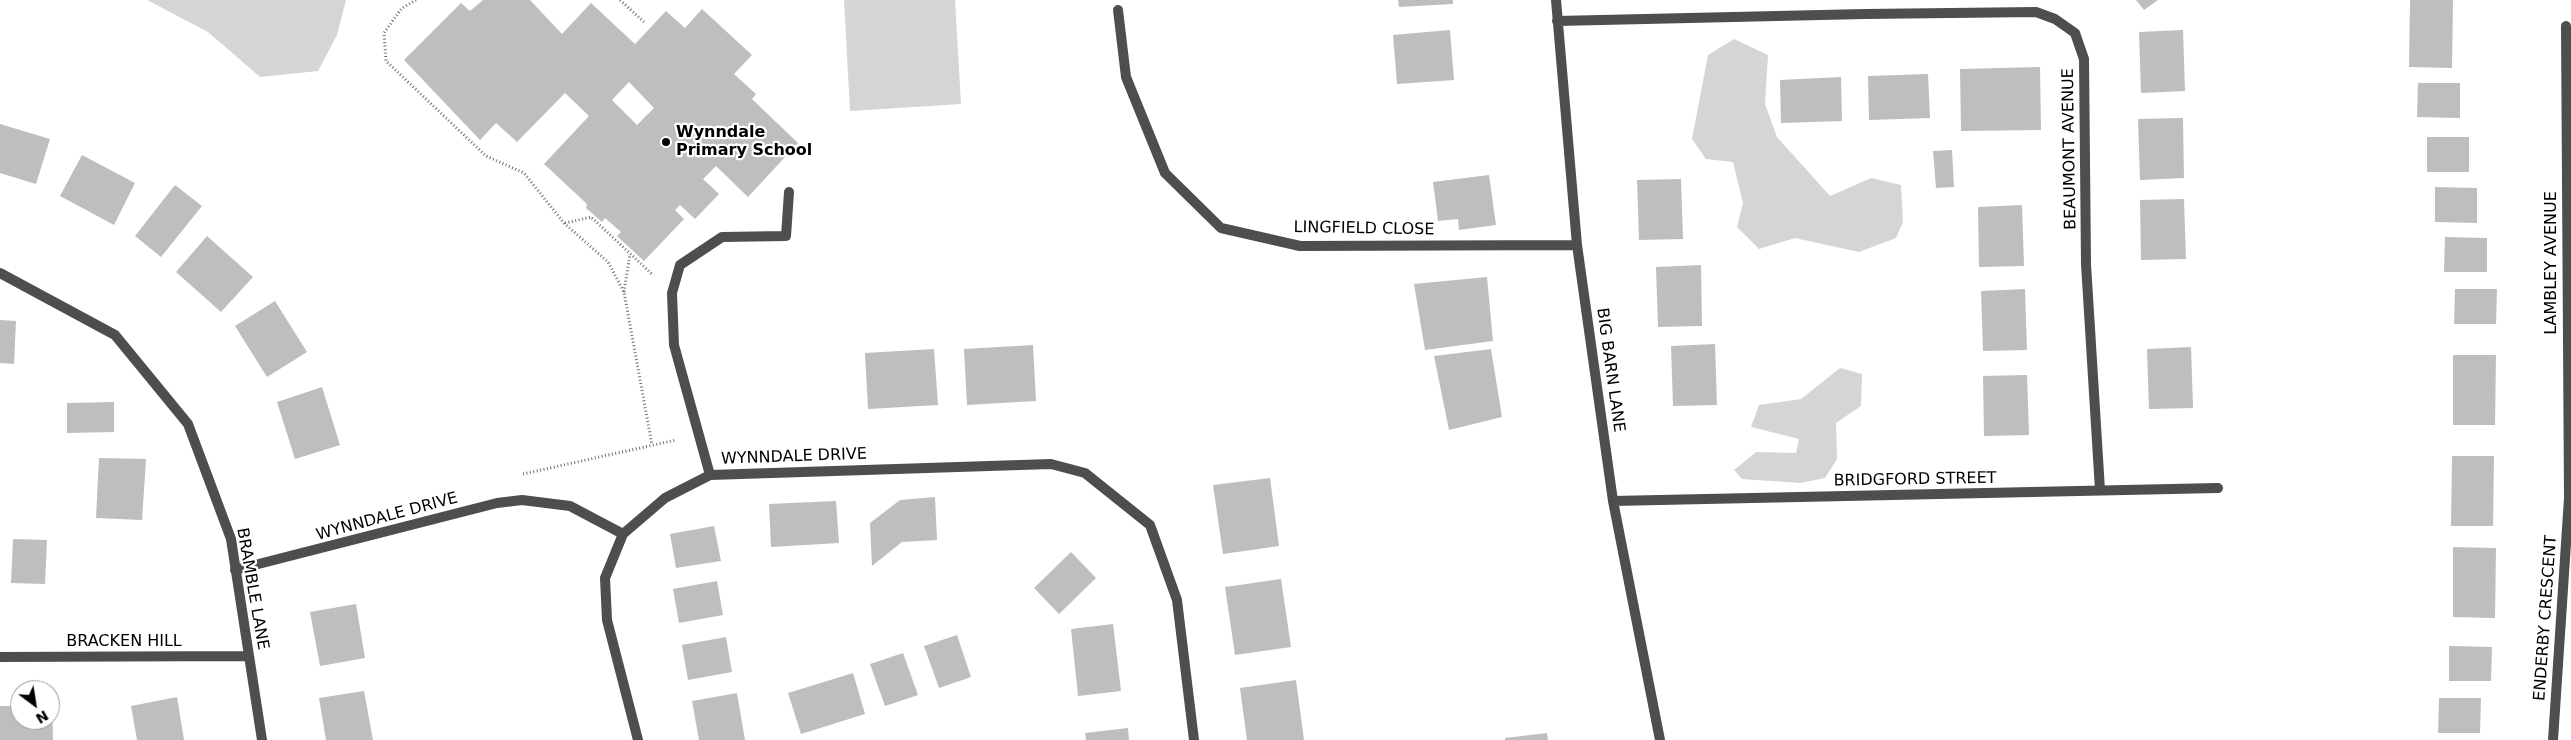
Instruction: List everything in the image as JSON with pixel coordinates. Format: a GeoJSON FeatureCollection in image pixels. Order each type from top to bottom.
{"type":"FeatureCollection","features":[{"type":"Feature","properties":{"kind":"street","name":"BIG BARN LANE"},"geometry":{"type":"LineString","coordinates":[[1556,0],[1577,245],[1613,501],[1660,740]]}},
{"type":"Feature","properties":{"kind":"street","name":"LINGFIELD CLOSE"},"geometry":{"type":"LineString","coordinates":[[1118,10],[1126,78],[1165,173],[1221,228],[1300,246],[1577,245]]}},
{"type":"Feature","properties":{"kind":"street","name":"BEAUMONT AVENUE"},"geometry":{"type":"LineString","coordinates":[[1557,21],[2036,12],[2055,19],[2075,33],[2084,59],[2086,264],[2100,490]]}},
{"type":"Feature","properties":{"kind":"street","name":"LAMBLEY AVENUE"},"geometry":{"type":"LineString","coordinates":[[2566,26],[2570,498]]}},
{"type":"Feature","properties":{"kind":"street"},"geometry":{"type":"LineString","coordinates":[[710,475],[674,345],[672,293],[680,265],[722,237],[786,236],[789,192]]}},
{"type":"Feature","properties":{"kind":"street","name":"BRAMBLE LANE"},"geometry":{"type":"LineString","coordinates":[[0,274],[115,334],[188,424],[231,539],[262,740]]}},
{"type":"Feature","properties":{"kind":"street","name":"WYNNDALE DRIVE"},"geometry":{"type":"LineString","coordinates":[[235,570],[497,503],[522,500],[570,506],[623,534],[665,498],[710,475],[1051,464],[1085,473],[1150,525],[1177,600],[1194,740]]}},
{"type":"Feature","properties":{"kind":"street","name":"BRIDGFORD STREET"},"geometry":{"type":"LineString","coordinates":[[1613,501],[2218,488]]}},
{"type":"Feature","properties":{"kind":"street","name":"ENDERBY CRESCENT"},"geometry":{"type":"LineString","coordinates":[[2553,740],[2570,498]]}},
{"type":"Feature","properties":{"kind":"street"},"geometry":{"type":"LineString","coordinates":[[623,534],[606,578],[607,620],[638,740]]}},
{"type":"Feature","properties":{"kind":"street","name":"BRACKEN HILL"},"geometry":{"type":"LineString","coordinates":[[0,657],[248,656]]}},
{"type":"Feature","properties":{"kind":"path"},"geometry":{"type":"LineString","coordinates":[[416,0],[402,8],[384,33],[386,61],[486,156],[524,173],[564,223],[608,262],[624,292],[652,444]]}},
{"type":"Feature","properties":{"kind":"path"},"geometry":{"type":"LineString","coordinates":[[620,0],[644,22]]}},
{"type":"Feature","properties":{"kind":"path"},"geometry":{"type":"LineString","coordinates":[[564,223],[591,217],[672,293]]}},
{"type":"Feature","properties":{"kind":"path"},"geometry":{"type":"LineString","coordinates":[[624,292],[630,254]]}},
{"type":"Feature","properties":{"kind":"path"},"geometry":{"type":"LineString","coordinates":[[497,503],[515,476],[652,444],[698,436]]}},
{"type":"Feature","properties":{"kind":"shaded area"},"geometry":{"type":"Polygon","coordinates":[[[147,0],[346,0],[337,35],[318,71],[260,77],[208,32],[147,0]]]}},
{"type":"Feature","properties":{"kind":"shaded area"},"geometry":{"type":"Polygon","coordinates":[[[844,0],[955,0],[961,104],[850,111],[844,0]]]}},
{"type":"Feature","properties":{"kind":"shaded area"},"geometry":{"type":"Polygon","coordinates":[[[1734,39],[1768,55],[1765,104],[1777,137],[1830,196],[1871,178],[1901,185],[1903,222],[1896,238],[1859,252],[1795,238],[1759,249],[1737,227],[1743,203],[1733,162],[1706,159],[1692,139],[1708,55],[1734,39]]]}},
{"type":"Feature","properties":{"kind":"shaded area"},"geometry":{"type":"Polygon","coordinates":[[[1840,368],[1862,374],[1861,406],[1836,423],[1837,459],[1825,478],[1800,483],[1742,479],[1734,470],[1756,452],[1796,453],[1799,439],[1751,427],[1759,405],[1801,399],[1840,368]]]}},
{"type":"Feature","properties":{"kind":"building"},"geometry":{"type":"Polygon","coordinates":[[[483,0],[530,0],[562,34],[591,3],[635,44],[666,11],[685,28],[702,9],[752,55],[734,74],[756,94],[752,99],[798,143],[748,197],[716,166],[703,179],[719,194],[695,219],[680,205],[675,210],[684,219],[644,261],[617,236],[621,232],[605,218],[602,222],[586,208],[587,204],[544,164],[589,116],[565,93],[517,142],[496,123],[480,140],[404,60],[461,3],[470,11],[483,0]],[[629,82],[612,100],[637,125],[654,108],[629,82]]]}},
{"type":"Feature","properties":{"kind":"building"},"geometry":{"type":"Polygon","coordinates":[[[1398,0],[1453,0],[1453,4],[1399,7],[1398,0]]]}},
{"type":"Feature","properties":{"kind":"building"},"geometry":{"type":"Polygon","coordinates":[[[2136,0],[2158,0],[2144,10],[2136,0]]]}},
{"type":"Feature","properties":{"kind":"building"},"geometry":{"type":"Polygon","coordinates":[[[2410,0],[2453,0],[2452,68],[2409,67],[2410,0]]]}},
{"type":"Feature","properties":{"kind":"building"},"geometry":{"type":"Polygon","coordinates":[[[1450,30],[1454,80],[1397,84],[1393,35],[1450,30]]]}},
{"type":"Feature","properties":{"kind":"building"},"geometry":{"type":"Polygon","coordinates":[[[2183,30],[2185,91],[2141,93],[2139,32],[2183,30]]]}},
{"type":"Feature","properties":{"kind":"building"},"geometry":{"type":"Polygon","coordinates":[[[2040,67],[2041,130],[1961,131],[1960,69],[2040,67]]]}},
{"type":"Feature","properties":{"kind":"building"},"geometry":{"type":"Polygon","coordinates":[[[1928,74],[1930,118],[1869,120],[1868,76],[1928,74]]]}},
{"type":"Feature","properties":{"kind":"building"},"geometry":{"type":"Polygon","coordinates":[[[1841,77],[1842,121],[1781,123],[1780,80],[1841,77]]]}},
{"type":"Feature","properties":{"kind":"building"},"geometry":{"type":"Polygon","coordinates":[[[2418,83],[2460,83],[2460,118],[2417,117],[2418,83]]]}},
{"type":"Feature","properties":{"kind":"building"},"geometry":{"type":"Polygon","coordinates":[[[2183,118],[2184,178],[2140,180],[2138,119],[2183,118]]]}},
{"type":"Feature","properties":{"kind":"building"},"geometry":{"type":"Polygon","coordinates":[[[0,124],[50,139],[36,184],[0,173],[0,124]]]}},
{"type":"Feature","properties":{"kind":"building"},"geometry":{"type":"Polygon","coordinates":[[[2427,137],[2469,137],[2469,172],[2427,172],[2427,137]]]}},
{"type":"Feature","properties":{"kind":"building"},"geometry":{"type":"Polygon","coordinates":[[[1952,150],[1954,187],[1936,188],[1933,151],[1952,150]]]}},
{"type":"Feature","properties":{"kind":"building"},"geometry":{"type":"Polygon","coordinates":[[[82,155],[135,183],[114,225],[60,196],[82,155]]]}},
{"type":"Feature","properties":{"kind":"building"},"geometry":{"type":"Polygon","coordinates":[[[1489,175],[1496,225],[1459,230],[1458,219],[1438,221],[1433,182],[1489,175]]]}},
{"type":"Feature","properties":{"kind":"building"},"geometry":{"type":"Polygon","coordinates":[[[1681,179],[1683,239],[1639,240],[1637,180],[1681,179]]]}},
{"type":"Feature","properties":{"kind":"building"},"geometry":{"type":"Polygon","coordinates":[[[175,185],[202,206],[161,257],[135,236],[175,185]]]}},
{"type":"Feature","properties":{"kind":"building"},"geometry":{"type":"Polygon","coordinates":[[[2435,187],[2477,188],[2477,223],[2435,222],[2435,187]]]}},
{"type":"Feature","properties":{"kind":"building"},"geometry":{"type":"Polygon","coordinates":[[[2184,199],[2186,259],[2141,260],[2140,200],[2184,199]]]}},
{"type":"Feature","properties":{"kind":"building"},"geometry":{"type":"Polygon","coordinates":[[[2022,205],[2024,266],[1979,267],[1978,207],[2022,205]]]}},
{"type":"Feature","properties":{"kind":"building"},"geometry":{"type":"Polygon","coordinates":[[[207,236],[253,277],[221,312],[176,272],[207,236]]]}},
{"type":"Feature","properties":{"kind":"building"},"geometry":{"type":"Polygon","coordinates":[[[2445,237],[2487,238],[2487,272],[2444,272],[2445,237]]]}},
{"type":"Feature","properties":{"kind":"building"},"geometry":{"type":"Polygon","coordinates":[[[1701,265],[1702,326],[1658,327],[1656,267],[1701,265]]]}},
{"type":"Feature","properties":{"kind":"building"},"geometry":{"type":"Polygon","coordinates":[[[1487,277],[1493,341],[1425,350],[1414,284],[1487,277]]]}},
{"type":"Feature","properties":{"kind":"building"},"geometry":{"type":"Polygon","coordinates":[[[2025,289],[2027,350],[1983,351],[1981,291],[2025,289]]]}},
{"type":"Feature","properties":{"kind":"building"},"geometry":{"type":"Polygon","coordinates":[[[2455,289],[2497,289],[2496,324],[2454,324],[2455,289]]]}},
{"type":"Feature","properties":{"kind":"building"},"geometry":{"type":"Polygon","coordinates":[[[275,301],[307,352],[267,377],[235,326],[275,301]]]}},
{"type":"Feature","properties":{"kind":"building"},"geometry":{"type":"Polygon","coordinates":[[[0,320],[16,321],[14,364],[0,363],[0,320]]]}},
{"type":"Feature","properties":{"kind":"building"},"geometry":{"type":"Polygon","coordinates":[[[1715,344],[1717,405],[1673,406],[1671,346],[1715,344]]]}},
{"type":"Feature","properties":{"kind":"building"},"geometry":{"type":"Polygon","coordinates":[[[1033,345],[1036,401],[967,405],[964,349],[1033,345]]]}},
{"type":"Feature","properties":{"kind":"building"},"geometry":{"type":"Polygon","coordinates":[[[2191,347],[2193,408],[2149,409],[2147,349],[2191,347]]]}},
{"type":"Feature","properties":{"kind":"building"},"geometry":{"type":"Polygon","coordinates":[[[934,349],[938,405],[868,409],[865,353],[934,349]]]}},
{"type":"Feature","properties":{"kind":"building"},"geometry":{"type":"Polygon","coordinates":[[[1491,349],[1502,417],[1449,430],[1434,356],[1491,349]]]}},
{"type":"Feature","properties":{"kind":"building"},"geometry":{"type":"Polygon","coordinates":[[[2453,355],[2496,355],[2495,425],[2453,425],[2453,355]]]}},
{"type":"Feature","properties":{"kind":"building"},"geometry":{"type":"Polygon","coordinates":[[[2027,375],[2029,435],[1984,436],[1983,376],[2027,375]]]}},
{"type":"Feature","properties":{"kind":"building"},"geometry":{"type":"Polygon","coordinates":[[[322,387],[340,445],[295,459],[277,402],[322,387]]]}},
{"type":"Feature","properties":{"kind":"building"},"geometry":{"type":"Polygon","coordinates":[[[114,402],[114,432],[67,433],[67,403],[114,402]]]}},
{"type":"Feature","properties":{"kind":"building"},"geometry":{"type":"Polygon","coordinates":[[[2452,456],[2494,456],[2493,526],[2451,526],[2452,456]]]}},
{"type":"Feature","properties":{"kind":"building"},"geometry":{"type":"Polygon","coordinates":[[[99,458],[146,459],[142,520],[96,518],[99,458]]]}},
{"type":"Feature","properties":{"kind":"building"},"geometry":{"type":"Polygon","coordinates":[[[1270,478],[1279,546],[1223,554],[1213,485],[1270,478]]]}},
{"type":"Feature","properties":{"kind":"building"},"geometry":{"type":"Polygon","coordinates":[[[935,497],[937,540],[902,542],[872,566],[870,523],[900,500],[935,497]]]}},
{"type":"Feature","properties":{"kind":"building"},"geometry":{"type":"Polygon","coordinates":[[[836,501],[839,543],[771,547],[769,504],[836,501]]]}},
{"type":"Feature","properties":{"kind":"building"},"geometry":{"type":"Polygon","coordinates":[[[714,526],[721,561],[676,568],[670,534],[714,526]]]}},
{"type":"Feature","properties":{"kind":"building"},"geometry":{"type":"Polygon","coordinates":[[[13,539],[47,540],[45,584],[11,583],[13,539]]]}},
{"type":"Feature","properties":{"kind":"building"},"geometry":{"type":"Polygon","coordinates":[[[2453,547],[2496,548],[2495,618],[2453,617],[2453,547]]]}},
{"type":"Feature","properties":{"kind":"building"},"geometry":{"type":"Polygon","coordinates":[[[1071,552],[1096,578],[1059,614],[1034,588],[1071,552]]]}},
{"type":"Feature","properties":{"kind":"building"},"geometry":{"type":"Polygon","coordinates":[[[1281,579],[1291,647],[1235,655],[1225,587],[1281,579]]]}},
{"type":"Feature","properties":{"kind":"building"},"geometry":{"type":"Polygon","coordinates":[[[717,581],[723,615],[679,623],[673,589],[717,581]]]}},
{"type":"Feature","properties":{"kind":"building"},"geometry":{"type":"Polygon","coordinates":[[[356,604],[365,658],[320,666],[310,612],[356,604]]]}},
{"type":"Feature","properties":{"kind":"building"},"geometry":{"type":"Polygon","coordinates":[[[1113,624],[1121,691],[1078,696],[1071,629],[1113,624]]]}},
{"type":"Feature","properties":{"kind":"building"},"geometry":{"type":"Polygon","coordinates":[[[957,635],[971,677],[939,688],[924,646],[957,635]]]}},
{"type":"Feature","properties":{"kind":"building"},"geometry":{"type":"Polygon","coordinates":[[[726,637],[732,672],[688,680],[682,645],[726,637]]]}},
{"type":"Feature","properties":{"kind":"building"},"geometry":{"type":"Polygon","coordinates":[[[2449,646],[2492,647],[2491,681],[2449,681],[2449,646]]]}},
{"type":"Feature","properties":{"kind":"building"},"geometry":{"type":"Polygon","coordinates":[[[903,653],[918,695],[885,706],[870,664],[903,653]]]}},
{"type":"Feature","properties":{"kind":"building"},"geometry":{"type":"Polygon","coordinates":[[[853,673],[865,714],[801,734],[788,693],[853,673]]]}},
{"type":"Feature","properties":{"kind":"building"},"geometry":{"type":"Polygon","coordinates":[[[1296,680],[1304,740],[1247,740],[1240,688],[1296,680]]]}},
{"type":"Feature","properties":{"kind":"building"},"geometry":{"type":"Polygon","coordinates":[[[364,691],[373,740],[326,740],[319,698],[364,691]]]}},
{"type":"Feature","properties":{"kind":"building"},"geometry":{"type":"Polygon","coordinates":[[[737,693],[745,740],[699,740],[692,701],[737,693]]]}},
{"type":"Feature","properties":{"kind":"building"},"geometry":{"type":"Polygon","coordinates":[[[177,697],[184,740],[137,740],[131,706],[177,697]]]}},
{"type":"Feature","properties":{"kind":"building"},"geometry":{"type":"Polygon","coordinates":[[[2439,698],[2481,698],[2480,733],[2438,733],[2439,698]]]}},
{"type":"Feature","properties":{"kind":"building"},"geometry":{"type":"Polygon","coordinates":[[[0,706],[10,706],[10,730],[53,730],[53,740],[0,740],[0,706]]]}},
{"type":"Feature","properties":{"kind":"building"},"geometry":{"type":"Polygon","coordinates":[[[1128,728],[1129,740],[1086,740],[1085,733],[1128,728]]]}},
{"type":"Feature","properties":{"kind":"building"},"geometry":{"type":"Polygon","coordinates":[[[1547,733],[1548,740],[1505,740],[1505,738],[1547,733]]]}},
{"type":"Feature","properties":{"kind":"place","name":"Wynndale Primary School"},"geometry":{"type":"Point","coordinates":[666,142]}}]}
